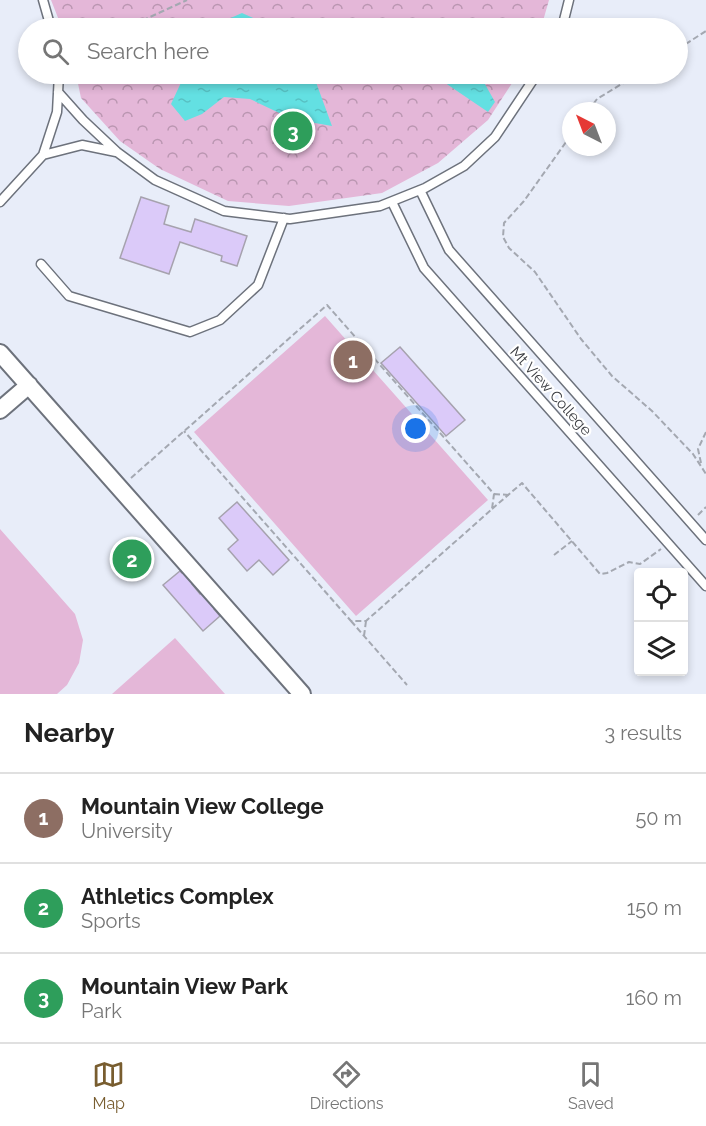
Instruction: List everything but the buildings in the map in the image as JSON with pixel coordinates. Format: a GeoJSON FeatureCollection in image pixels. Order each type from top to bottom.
{"type":"FeatureCollection","features":[{"type":"Feature","properties":{"kind":"street"},"geometry":{"type":"LineString","coordinates":[[0,353],[302,694]]}},
{"type":"Feature","properties":{"kind":"street"},"geometry":{"type":"LineString","coordinates":[[0,410],[28,385]]}},
{"type":"Feature","properties":{"kind":"lane"},"geometry":{"type":"LineString","coordinates":[[43,0],[48,18]]}},
{"type":"Feature","properties":{"kind":"lane"},"geometry":{"type":"LineString","coordinates":[[564,18],[569,0]]}},
{"type":"Feature","properties":{"kind":"lane"},"geometry":{"type":"LineString","coordinates":[[0,202],[43,155],[57,112],[58,84]]}},
{"type":"Feature","properties":{"kind":"lane"},"geometry":{"type":"LineString","coordinates":[[58,92],[83,120],[117,152],[155,180],[224,211],[284,218],[380,207],[420,190],[464,166],[495,137],[530,84]]}},
{"type":"Feature","properties":{"kind":"lane"},"geometry":{"type":"LineString","coordinates":[[43,155],[82,145],[117,152]]}},
{"type":"Feature","properties":{"kind":"lane","name":"Mt View College"},"geometry":{"type":"LineString","coordinates":[[420,190],[449,250],[706,540]]}},
{"type":"Feature","properties":{"kind":"lane","name":"Mt View College"},"geometry":{"type":"LineString","coordinates":[[392,202],[424,268],[706,586]]}},
{"type":"Feature","properties":{"kind":"lane"},"geometry":{"type":"LineString","coordinates":[[41,264],[69,296],[190,332],[220,320],[258,285],[284,218]]}},
{"type":"Feature","properties":{"kind":"path"},"geometry":{"type":"LineString","coordinates":[[148,18],[187,0]]}},
{"type":"Feature","properties":{"kind":"path"},"geometry":{"type":"LineString","coordinates":[[688,43],[706,31]]}},
{"type":"Feature","properties":{"kind":"path"},"geometry":{"type":"LineString","coordinates":[[595,102],[622,84]]}},
{"type":"Feature","properties":{"kind":"path"},"geometry":{"type":"LineString","coordinates":[[562,148],[524,201],[504,223],[503,237],[509,248],[534,272],[581,339],[612,376],[652,411],[693,454],[706,474]]}},
{"type":"Feature","properties":{"kind":"path"},"geometry":{"type":"LineString","coordinates":[[120,488],[327,305],[494,494],[509,495]]}},
{"type":"Feature","properties":{"kind":"path"},"geometry":{"type":"LineString","coordinates":[[184,431],[407,685]]}},
{"type":"Feature","properties":{"kind":"path"},"geometry":{"type":"LineString","coordinates":[[702,467],[698,449],[706,432]]}},
{"type":"Feature","properties":{"kind":"path"},"geometry":{"type":"LineString","coordinates":[[364,636],[366,621],[522,483],[600,574],[629,562],[640,564],[668,543]]}},
{"type":"Feature","properties":{"kind":"path"},"geometry":{"type":"LineString","coordinates":[[492,509],[494,494]]}},
{"type":"Feature","properties":{"kind":"path"},"geometry":{"type":"LineString","coordinates":[[554,555],[572,541]]}},
{"type":"Feature","properties":{"kind":"path"},"geometry":{"type":"LineString","coordinates":[[351,621],[366,621]]}},
{"type":"Feature","properties":{"kind":"green space"},"geometry":{"type":"Polygon","coordinates":[[[51,0],[549,0],[544,18],[58,18],[51,0]]]}},
{"type":"Feature","properties":{"kind":"green space"},"geometry":{"type":"Polygon","coordinates":[[[78,84],[511,84],[488,120],[438,163],[382,193],[289,206],[228,201],[160,169],[120,141],[81,98],[78,84]]]}},
{"type":"Feature","properties":{"kind":"green space"},"geometry":{"type":"Polygon","coordinates":[[[325,316],[488,500],[356,616],[194,432],[325,316]]]}},
{"type":"Feature","properties":{"kind":"green space"},"geometry":{"type":"Polygon","coordinates":[[[0,529],[75,614],[83,640],[79,663],[67,685],[57,694],[0,694],[0,529]]]}},
{"type":"Feature","properties":{"kind":"green space"},"geometry":{"type":"Polygon","coordinates":[[[175,638],[225,694],[112,694],[175,638]]]}},
{"type":"Feature","properties":{"kind":"water"},"geometry":{"type":"Polygon","coordinates":[[[242,13],[253,18],[231,18],[242,13]]]}},
{"type":"Feature","properties":{"kind":"water"},"geometry":{"type":"Polygon","coordinates":[[[180,84],[317,84],[332,126],[292,119],[250,99],[224,97],[202,114],[185,121],[171,104],[180,84]]]}},
{"type":"Feature","properties":{"kind":"water"},"geometry":{"type":"Polygon","coordinates":[[[447,84],[485,84],[495,102],[488,112],[447,84]]]}},
{"type":"Feature","properties":{"kind":"place","name":"Mountain View Park"},"geometry":{"type":"Point","coordinates":[293,131]}},
{"type":"Feature","properties":{"kind":"place","name":"Mountain View College"},"geometry":{"type":"Point","coordinates":[353,360]}},
{"type":"Feature","properties":{"kind":"place","name":"Athletics Complex"},"geometry":{"type":"Point","coordinates":[132,559]}}]}
